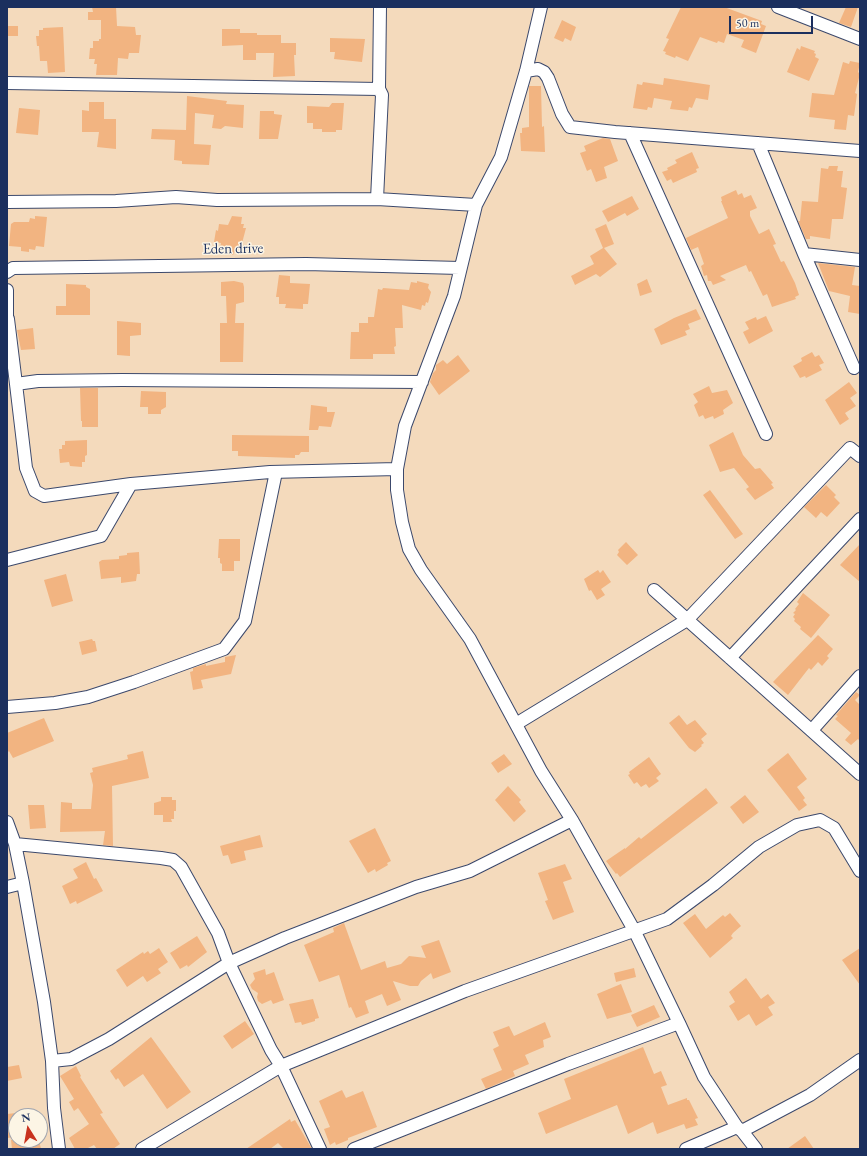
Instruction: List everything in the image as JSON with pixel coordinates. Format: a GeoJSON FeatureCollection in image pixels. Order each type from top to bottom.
{"type":"FeatureCollection","features":[{"type":"Feature","properties":{"kind":"street"},"geometry":{"type":"LineString","coordinates":[[377,199],[382,95],[380,89],[380,7]]}},
{"type":"Feature","properties":{"kind":"street"},"geometry":{"type":"LineString","coordinates":[[541,7],[526,71],[500,157],[476,205],[454,296],[405,426],[397,469],[397,490],[402,522],[409,549],[421,570],[470,639],[541,771],[572,820],[634,930],[704,1077],[739,1129],[756,1149]]}},
{"type":"Feature","properties":{"kind":"street"},"geometry":{"type":"LineString","coordinates":[[778,7],[860,39]]}},
{"type":"Feature","properties":{"kind":"street"},"geometry":{"type":"LineString","coordinates":[[526,71],[538,69],[544,72],[548,78],[562,114],[570,127],[860,151]]}},
{"type":"Feature","properties":{"kind":"street"},"geometry":{"type":"LineString","coordinates":[[7,83],[380,89]]}},
{"type":"Feature","properties":{"kind":"street"},"geometry":{"type":"LineString","coordinates":[[630,133],[766,434]]}},
{"type":"Feature","properties":{"kind":"street"},"geometry":{"type":"LineString","coordinates":[[758,143],[804,254],[854,368]]}},
{"type":"Feature","properties":{"kind":"street"},"geometry":{"type":"LineString","coordinates":[[7,202],[116,201],[176,197],[217,200],[377,199],[476,205]]}},
{"type":"Feature","properties":{"kind":"street"},"geometry":{"type":"LineString","coordinates":[[804,254],[860,260]]}},
{"type":"Feature","properties":{"kind":"street","name":"Eden drive"},"geometry":{"type":"LineString","coordinates":[[7,272],[13,268],[282,265],[460,268]]}},
{"type":"Feature","properties":{"kind":"street"},"geometry":{"type":"LineString","coordinates":[[7,290],[7,319],[26,468],[35,492],[44,496],[56,496],[131,484],[276,472],[397,469]]}},
{"type":"Feature","properties":{"kind":"street"},"geometry":{"type":"LineString","coordinates":[[16,384],[38,381],[122,380],[422,382]]}},
{"type":"Feature","properties":{"kind":"street"},"geometry":{"type":"LineString","coordinates":[[516,724],[687,620],[850,448],[860,456]]}},
{"type":"Feature","properties":{"kind":"street"},"geometry":{"type":"LineString","coordinates":[[7,707],[55,703],[88,696],[134,682],[224,649],[245,621],[276,472]]}},
{"type":"Feature","properties":{"kind":"street"},"geometry":{"type":"LineString","coordinates":[[7,560],[101,536],[131,484]]}},
{"type":"Feature","properties":{"kind":"street"},"geometry":{"type":"LineString","coordinates":[[730,658],[860,519]]}},
{"type":"Feature","properties":{"kind":"street"},"geometry":{"type":"LineString","coordinates":[[654,590],[860,774]]}},
{"type":"Feature","properties":{"kind":"street"},"geometry":{"type":"LineString","coordinates":[[812,730],[860,676]]}},
{"type":"Feature","properties":{"kind":"street"},"geometry":{"type":"LineString","coordinates":[[52,1061],[71,1059],[109,1039],[229,963],[285,938],[416,887],[470,871],[572,820]]}},
{"type":"Feature","properties":{"kind":"street"},"geometry":{"type":"LineString","coordinates":[[142,1149],[281,1066],[465,991],[667,919],[713,885],[759,847],[797,825],[820,820],[834,828],[860,871]]}},
{"type":"Feature","properties":{"kind":"street"},"geometry":{"type":"LineString","coordinates":[[7,823],[15,844],[23,883],[52,1061],[54,1108],[59,1149]]}},
{"type":"Feature","properties":{"kind":"street"},"geometry":{"type":"LineString","coordinates":[[15,844],[87,849],[173,860],[181,867],[189,879],[218,934],[229,963],[271,1050],[281,1066],[320,1149]]}},
{"type":"Feature","properties":{"kind":"street"},"geometry":{"type":"LineString","coordinates":[[7,887],[23,883]]}},
{"type":"Feature","properties":{"kind":"street"},"geometry":{"type":"LineString","coordinates":[[354,1149],[568,1064],[679,1023]]}},
{"type":"Feature","properties":{"kind":"street"},"geometry":{"type":"LineString","coordinates":[[686,1149],[739,1129],[810,1095],[860,1060]]}},
{"type":"Feature","properties":{"kind":"building"},"geometry":{"type":"Polygon","coordinates":[[[92,7],[116,7],[117,26],[135,27],[136,35],[141,35],[139,53],[129,53],[128,59],[118,58],[117,75],[96,75],[97,64],[94,64],[95,59],[89,59],[90,48],[93,48],[93,41],[99,41],[99,39],[101,39],[101,20],[88,20],[88,12],[93,12],[92,7]]]}},
{"type":"Feature","properties":{"kind":"building"},"geometry":{"type":"Polygon","coordinates":[[[681,7],[724,7],[762,21],[761,24],[766,26],[756,53],[741,47],[744,40],[727,34],[724,43],[718,41],[717,43],[700,37],[688,61],[676,56],[675,58],[665,54],[666,52],[663,51],[669,39],[666,38],[681,7]]]}},
{"type":"Feature","properties":{"kind":"building"},"geometry":{"type":"Polygon","coordinates":[[[846,7],[858,7],[851,27],[839,23],[846,7]]]}},
{"type":"Feature","properties":{"kind":"building"},"geometry":{"type":"Polygon","coordinates":[[[562,20],[576,27],[571,41],[565,38],[563,42],[554,38],[562,20]]]}},
{"type":"Feature","properties":{"kind":"building"},"geometry":{"type":"Polygon","coordinates":[[[7,26],[18,26],[18,36],[7,36],[7,26]]]}},
{"type":"Feature","properties":{"kind":"building"},"geometry":{"type":"Polygon","coordinates":[[[63,27],[65,72],[48,73],[47,61],[40,61],[39,46],[37,46],[36,36],[39,36],[39,30],[43,30],[43,28],[63,27]]]}},
{"type":"Feature","properties":{"kind":"building"},"geometry":{"type":"Polygon","coordinates":[[[222,29],[240,29],[240,33],[257,33],[257,35],[281,35],[281,43],[296,43],[296,55],[294,55],[295,76],[273,77],[274,53],[256,53],[256,60],[243,60],[243,45],[222,46],[222,29]]]}},
{"type":"Feature","properties":{"kind":"building"},"geometry":{"type":"Polygon","coordinates":[[[330,38],[365,39],[362,62],[334,59],[335,52],[330,52],[330,38]]]}},
{"type":"Feature","properties":{"kind":"building"},"geometry":{"type":"Polygon","coordinates":[[[801,46],[815,51],[815,57],[819,59],[809,81],[787,72],[797,48],[800,50],[801,46]]]}},
{"type":"Feature","properties":{"kind":"building"},"geometry":{"type":"Polygon","coordinates":[[[850,61],[860,63],[858,72],[860,74],[855,93],[857,94],[854,116],[848,115],[846,130],[834,129],[835,120],[809,117],[812,93],[834,95],[843,62],[849,64],[850,61]]]}},
{"type":"Feature","properties":{"kind":"building"},"geometry":{"type":"Polygon","coordinates":[[[664,78],[710,85],[708,100],[696,98],[692,108],[689,107],[688,111],[670,109],[672,101],[654,98],[652,108],[648,107],[647,110],[633,108],[637,84],[642,85],[643,82],[663,85],[664,78]]]}},
{"type":"Feature","properties":{"kind":"building"},"geometry":{"type":"Polygon","coordinates":[[[529,86],[541,86],[542,127],[544,126],[545,152],[521,151],[520,133],[522,133],[522,128],[529,127],[529,86]]]}},
{"type":"Feature","properties":{"kind":"building"},"geometry":{"type":"Polygon","coordinates":[[[187,96],[227,101],[226,104],[244,105],[243,128],[225,126],[221,129],[212,128],[214,115],[195,113],[194,144],[211,145],[209,165],[182,164],[182,161],[174,160],[175,140],[151,139],[152,129],[186,130],[187,96]]]}},
{"type":"Feature","properties":{"kind":"building"},"geometry":{"type":"Polygon","coordinates":[[[89,102],[104,102],[104,119],[116,119],[116,149],[97,147],[99,132],[82,132],[82,110],[89,111],[89,102]]]}},
{"type":"Feature","properties":{"kind":"building"},"geometry":{"type":"Polygon","coordinates":[[[332,103],[344,103],[342,130],[336,130],[336,132],[322,132],[322,129],[313,129],[313,123],[307,123],[307,106],[329,107],[332,103]]]}},
{"type":"Feature","properties":{"kind":"building"},"geometry":{"type":"Polygon","coordinates":[[[19,108],[40,110],[38,135],[16,133],[19,108]]]}},
{"type":"Feature","properties":{"kind":"building"},"geometry":{"type":"Polygon","coordinates":[[[260,111],[274,111],[274,114],[282,115],[278,139],[259,139],[260,111]]]}},
{"type":"Feature","properties":{"kind":"building"},"geometry":{"type":"Polygon","coordinates":[[[603,138],[610,139],[618,161],[604,167],[607,178],[596,182],[591,169],[587,171],[580,153],[586,151],[584,146],[603,138]]]}},
{"type":"Feature","properties":{"kind":"building"},"geometry":{"type":"Polygon","coordinates":[[[692,152],[699,168],[696,169],[697,172],[673,183],[671,179],[667,181],[662,172],[668,170],[667,168],[677,163],[675,160],[692,152]]]}},
{"type":"Feature","properties":{"kind":"building"},"geometry":{"type":"Polygon","coordinates":[[[829,166],[838,166],[837,171],[843,171],[841,187],[847,188],[843,219],[832,219],[830,239],[810,236],[810,239],[806,239],[798,221],[800,221],[802,201],[818,202],[821,168],[828,169],[829,166]]]}},
{"type":"Feature","properties":{"kind":"building"},"geometry":{"type":"Polygon","coordinates":[[[736,190],[738,195],[742,193],[744,198],[751,195],[757,208],[750,211],[750,216],[759,234],[769,229],[776,244],[773,245],[781,262],[784,261],[795,283],[799,295],[795,297],[796,299],[772,307],[767,294],[763,296],[751,271],[749,272],[746,265],[720,276],[726,280],[713,285],[711,281],[708,281],[707,275],[704,276],[701,266],[704,264],[698,247],[691,250],[686,238],[728,218],[721,201],[721,197],[736,190]]]}},
{"type":"Feature","properties":{"kind":"building"},"geometry":{"type":"Polygon","coordinates":[[[632,196],[639,209],[627,216],[625,213],[608,222],[602,211],[632,196]]]}},
{"type":"Feature","properties":{"kind":"building"},"geometry":{"type":"Polygon","coordinates":[[[35,216],[47,217],[44,247],[36,246],[35,250],[29,249],[29,252],[21,251],[21,247],[9,246],[11,224],[14,222],[29,222],[30,218],[35,219],[35,216]]]}},
{"type":"Feature","properties":{"kind":"building"},"geometry":{"type":"Polygon","coordinates":[[[232,216],[242,217],[241,224],[244,224],[243,228],[246,228],[241,247],[237,247],[233,255],[219,253],[221,243],[214,242],[216,230],[218,231],[219,224],[228,225],[232,216]]]}},
{"type":"Feature","properties":{"kind":"building"},"geometry":{"type":"Polygon","coordinates":[[[606,224],[614,244],[604,248],[617,264],[600,277],[596,274],[575,285],[571,276],[594,264],[590,256],[603,248],[595,229],[606,224]]]}},
{"type":"Feature","properties":{"kind":"building"},"geometry":{"type":"Polygon","coordinates":[[[818,263],[855,267],[852,285],[860,286],[860,314],[848,312],[850,296],[829,291],[818,263]]]}},
{"type":"Feature","properties":{"kind":"building"},"geometry":{"type":"Polygon","coordinates":[[[279,275],[290,276],[290,283],[310,284],[308,304],[303,304],[303,309],[285,308],[286,304],[279,304],[279,297],[276,297],[279,275]]]}},
{"type":"Feature","properties":{"kind":"building"},"geometry":{"type":"Polygon","coordinates":[[[647,279],[652,292],[640,296],[637,284],[647,279]]]}},
{"type":"Feature","properties":{"kind":"building"},"geometry":{"type":"Polygon","coordinates":[[[234,281],[243,283],[244,287],[244,302],[236,304],[235,323],[244,323],[243,362],[220,362],[220,323],[227,323],[226,296],[221,296],[221,282],[234,281]]]}},
{"type":"Feature","properties":{"kind":"building"},"geometry":{"type":"Polygon","coordinates":[[[417,281],[429,284],[428,288],[431,292],[428,303],[426,302],[425,306],[422,305],[421,310],[402,305],[403,328],[395,328],[395,354],[373,354],[373,359],[350,359],[351,332],[359,332],[359,323],[368,323],[368,317],[374,317],[378,289],[409,290],[411,282],[417,283],[417,281]]]}},
{"type":"Feature","properties":{"kind":"building"},"geometry":{"type":"Polygon","coordinates":[[[66,284],[86,285],[86,287],[90,289],[90,315],[56,315],[56,306],[66,306],[66,284]]]}},
{"type":"Feature","properties":{"kind":"building"},"geometry":{"type":"Polygon","coordinates":[[[696,309],[701,319],[688,324],[690,329],[685,331],[687,335],[661,345],[654,329],[674,318],[696,309]]]}},
{"type":"Feature","properties":{"kind":"building"},"geometry":{"type":"Polygon","coordinates":[[[766,316],[773,331],[749,344],[743,332],[749,329],[745,322],[756,317],[757,320],[766,316]]]}},
{"type":"Feature","properties":{"kind":"building"},"geometry":{"type":"Polygon","coordinates":[[[117,321],[141,323],[141,335],[130,336],[130,356],[117,355],[117,321]]]}},
{"type":"Feature","properties":{"kind":"building"},"geometry":{"type":"Polygon","coordinates":[[[33,328],[35,349],[21,350],[17,330],[33,328]]]}},
{"type":"Feature","properties":{"kind":"building"},"geometry":{"type":"Polygon","coordinates":[[[812,352],[815,357],[819,355],[824,363],[819,365],[822,370],[806,378],[805,376],[800,378],[793,366],[802,361],[801,358],[812,352]]]}},
{"type":"Feature","properties":{"kind":"building"},"geometry":{"type":"Polygon","coordinates":[[[458,355],[470,371],[439,395],[430,382],[433,373],[436,370],[436,365],[443,360],[447,364],[458,355]]]}},
{"type":"Feature","properties":{"kind":"building"},"geometry":{"type":"Polygon","coordinates":[[[849,382],[857,393],[850,398],[856,406],[845,413],[849,419],[840,425],[825,400],[849,382]]]}},
{"type":"Feature","properties":{"kind":"building"},"geometry":{"type":"Polygon","coordinates":[[[709,386],[712,393],[727,390],[733,403],[723,410],[724,414],[714,419],[713,416],[705,419],[703,415],[699,417],[694,405],[698,402],[693,394],[709,386]]]}},
{"type":"Feature","properties":{"kind":"building"},"geometry":{"type":"Polygon","coordinates":[[[80,388],[98,388],[98,427],[82,427],[80,388]]]}},
{"type":"Feature","properties":{"kind":"building"},"geometry":{"type":"Polygon","coordinates":[[[141,391],[166,392],[166,407],[161,410],[161,414],[148,414],[148,407],[140,407],[141,391]]]}},
{"type":"Feature","properties":{"kind":"building"},"geometry":{"type":"Polygon","coordinates":[[[311,405],[327,407],[327,412],[335,412],[331,427],[319,426],[318,430],[309,430],[311,405]]]}},
{"type":"Feature","properties":{"kind":"building"},"geometry":{"type":"Polygon","coordinates":[[[733,432],[743,455],[755,469],[760,468],[773,483],[771,484],[774,488],[755,500],[746,489],[749,487],[734,468],[720,472],[709,445],[733,432]]]}},
{"type":"Feature","properties":{"kind":"building"},"geometry":{"type":"Polygon","coordinates":[[[232,435],[309,436],[309,452],[301,452],[299,455],[295,455],[295,458],[238,456],[238,451],[232,451],[232,435]]]}},
{"type":"Feature","properties":{"kind":"building"},"geometry":{"type":"Polygon","coordinates":[[[87,440],[87,455],[85,456],[85,462],[82,462],[82,467],[70,466],[69,462],[60,463],[59,449],[62,449],[62,445],[65,445],[65,441],[87,440]]]}},
{"type":"Feature","properties":{"kind":"building"},"geometry":{"type":"Polygon","coordinates":[[[826,485],[836,495],[834,497],[840,503],[827,517],[821,512],[816,518],[804,507],[826,485]]]}},
{"type":"Feature","properties":{"kind":"building"},"geometry":{"type":"Polygon","coordinates":[[[710,490],[743,534],[735,539],[703,495],[710,490]]]}},
{"type":"Feature","properties":{"kind":"building"},"geometry":{"type":"Polygon","coordinates":[[[219,539],[240,539],[240,561],[234,561],[234,571],[222,571],[222,564],[220,563],[220,558],[218,558],[219,539]]]}},
{"type":"Feature","properties":{"kind":"building"},"geometry":{"type":"Polygon","coordinates":[[[626,542],[638,555],[627,565],[617,555],[619,552],[618,550],[626,542]]]}},
{"type":"Feature","properties":{"kind":"building"},"geometry":{"type":"Polygon","coordinates":[[[860,544],[860,582],[840,565],[860,544]]]}},
{"type":"Feature","properties":{"kind":"building"},"geometry":{"type":"Polygon","coordinates":[[[139,552],[140,574],[137,574],[136,581],[121,583],[121,577],[101,579],[99,562],[102,560],[119,559],[119,556],[127,555],[127,553],[139,552]]]}},
{"type":"Feature","properties":{"kind":"building"},"geometry":{"type":"Polygon","coordinates":[[[598,570],[600,573],[603,570],[611,582],[601,589],[605,595],[597,600],[591,590],[589,591],[584,579],[598,570]]]}},
{"type":"Feature","properties":{"kind":"building"},"geometry":{"type":"Polygon","coordinates":[[[66,574],[73,601],[52,607],[44,580],[66,574]]]}},
{"type":"Feature","properties":{"kind":"building"},"geometry":{"type":"Polygon","coordinates":[[[803,593],[830,615],[811,638],[800,629],[801,627],[794,621],[795,619],[793,617],[795,614],[793,613],[799,604],[797,602],[803,593]]]}},
{"type":"Feature","properties":{"kind":"building"},"geometry":{"type":"Polygon","coordinates":[[[818,635],[833,649],[827,656],[829,658],[822,666],[818,662],[811,670],[809,668],[788,695],[773,682],[818,635]]]}},
{"type":"Feature","properties":{"kind":"building"},"geometry":{"type":"Polygon","coordinates":[[[92,639],[95,641],[97,651],[82,655],[79,642],[92,639]]]}},
{"type":"Feature","properties":{"kind":"building"},"geometry":{"type":"Polygon","coordinates":[[[236,655],[231,674],[201,680],[203,688],[193,690],[190,672],[193,671],[193,668],[206,664],[206,666],[225,662],[225,657],[236,655]]]}},
{"type":"Feature","properties":{"kind":"building"},"geometry":{"type":"Polygon","coordinates":[[[856,692],[860,695],[855,700],[860,705],[860,741],[858,739],[851,745],[845,740],[851,733],[835,719],[838,716],[836,715],[856,692]]]}},
{"type":"Feature","properties":{"kind":"building"},"geometry":{"type":"Polygon","coordinates":[[[679,715],[687,725],[695,720],[707,734],[701,739],[704,743],[701,745],[702,746],[695,752],[689,748],[669,723],[679,715]]]}},
{"type":"Feature","properties":{"kind":"building"},"geometry":{"type":"Polygon","coordinates":[[[44,718],[54,741],[13,758],[9,751],[7,753],[7,733],[44,718]]]}},
{"type":"Feature","properties":{"kind":"building"},"geometry":{"type":"Polygon","coordinates":[[[143,751],[149,778],[112,786],[113,846],[103,845],[105,831],[60,832],[61,802],[72,803],[72,809],[91,809],[93,785],[90,773],[93,772],[92,768],[128,759],[127,755],[143,751]]]}},
{"type":"Feature","properties":{"kind":"building"},"geometry":{"type":"Polygon","coordinates":[[[788,753],[807,779],[797,787],[805,798],[803,800],[807,805],[799,811],[767,770],[788,753]]]}},
{"type":"Feature","properties":{"kind":"building"},"geometry":{"type":"Polygon","coordinates":[[[504,754],[512,764],[498,773],[491,763],[504,754]]]}},
{"type":"Feature","properties":{"kind":"building"},"geometry":{"type":"Polygon","coordinates":[[[649,757],[661,774],[656,778],[659,781],[649,788],[646,784],[641,787],[637,782],[634,784],[628,775],[630,774],[629,772],[649,757]]]}},
{"type":"Feature","properties":{"kind":"building"},"geometry":{"type":"Polygon","coordinates":[[[508,786],[521,800],[519,802],[526,811],[514,822],[495,800],[508,786]]]}},
{"type":"Feature","properties":{"kind":"building"},"geometry":{"type":"Polygon","coordinates":[[[706,788],[718,803],[620,877],[617,873],[616,874],[606,861],[625,849],[639,837],[641,839],[706,788]]]}},
{"type":"Feature","properties":{"kind":"building"},"geometry":{"type":"Polygon","coordinates":[[[745,795],[759,812],[743,824],[730,807],[745,795]]]}},
{"type":"Feature","properties":{"kind":"building"},"geometry":{"type":"Polygon","coordinates":[[[161,797],[172,797],[172,800],[176,800],[176,811],[174,811],[174,819],[171,819],[172,822],[163,822],[163,815],[154,815],[154,803],[161,801],[161,797]]]}},
{"type":"Feature","properties":{"kind":"building"},"geometry":{"type":"Polygon","coordinates":[[[28,805],[44,805],[46,828],[30,829],[28,805]]]}},
{"type":"Feature","properties":{"kind":"building"},"geometry":{"type":"Polygon","coordinates":[[[375,828],[391,861],[387,863],[388,865],[376,872],[375,869],[368,873],[349,841],[375,828]]]}},
{"type":"Feature","properties":{"kind":"building"},"geometry":{"type":"Polygon","coordinates":[[[260,835],[263,847],[244,851],[246,860],[231,864],[228,855],[223,856],[220,846],[260,835]]]}},
{"type":"Feature","properties":{"kind":"building"},"geometry":{"type":"Polygon","coordinates":[[[86,862],[94,879],[96,878],[103,891],[77,904],[76,901],[70,904],[62,886],[78,878],[73,869],[86,862]]]}},
{"type":"Feature","properties":{"kind":"building"},"geometry":{"type":"Polygon","coordinates":[[[565,864],[572,879],[563,882],[574,912],[553,920],[545,901],[548,900],[538,873],[565,864]]]}},
{"type":"Feature","properties":{"kind":"building"},"geometry":{"type":"Polygon","coordinates":[[[730,913],[741,926],[731,936],[733,938],[710,958],[683,923],[695,914],[706,929],[723,915],[725,917],[730,913]]]}},
{"type":"Feature","properties":{"kind":"building"},"geometry":{"type":"Polygon","coordinates":[[[344,923],[361,970],[385,961],[387,968],[401,964],[409,956],[426,958],[421,946],[439,940],[451,972],[433,979],[431,973],[421,981],[418,986],[410,986],[393,981],[401,1000],[387,1006],[382,994],[365,1001],[369,1013],[356,1018],[351,1007],[349,1008],[339,975],[319,982],[304,945],[334,932],[333,928],[344,923]]]}},
{"type":"Feature","properties":{"kind":"building"},"geometry":{"type":"Polygon","coordinates":[[[197,936],[207,952],[188,967],[187,965],[180,969],[170,953],[197,936]]]}},
{"type":"Feature","properties":{"kind":"building"},"geometry":{"type":"Polygon","coordinates":[[[159,948],[168,962],[158,969],[161,973],[147,982],[143,976],[127,987],[116,970],[143,952],[144,954],[148,951],[150,954],[159,948]]]}},
{"type":"Feature","properties":{"kind":"building"},"geometry":{"type":"Polygon","coordinates":[[[860,948],[860,985],[842,960],[860,948]]]}},
{"type":"Feature","properties":{"kind":"building"},"geometry":{"type":"Polygon","coordinates":[[[634,968],[636,977],[616,982],[614,973],[634,968]]]}},
{"type":"Feature","properties":{"kind":"building"},"geometry":{"type":"Polygon","coordinates":[[[265,969],[266,975],[274,972],[284,1000],[273,1004],[271,1000],[262,1004],[258,1001],[258,993],[252,989],[250,985],[255,979],[253,973],[265,969]]]}},
{"type":"Feature","properties":{"kind":"building"},"geometry":{"type":"Polygon","coordinates":[[[746,978],[761,999],[768,994],[775,1003],[768,1007],[773,1015],[756,1026],[749,1014],[738,1021],[729,1006],[735,1002],[729,992],[746,978]]]}},
{"type":"Feature","properties":{"kind":"building"},"geometry":{"type":"Polygon","coordinates":[[[621,984],[632,1012],[607,1019],[597,994],[621,984]]]}},
{"type":"Feature","properties":{"kind":"building"},"geometry":{"type":"Polygon","coordinates":[[[313,999],[319,1018],[315,1019],[315,1021],[302,1025],[301,1022],[295,1023],[289,1004],[313,999]]]}},
{"type":"Feature","properties":{"kind":"building"},"geometry":{"type":"Polygon","coordinates":[[[654,1005],[660,1017],[637,1027],[631,1015],[654,1005]]]}},
{"type":"Feature","properties":{"kind":"building"},"geometry":{"type":"Polygon","coordinates":[[[245,1021],[254,1034],[232,1049],[223,1036],[245,1021]]]}},
{"type":"Feature","properties":{"kind":"building"},"geometry":{"type":"Polygon","coordinates":[[[545,1022],[551,1037],[543,1040],[544,1047],[525,1055],[529,1064],[513,1071],[515,1076],[486,1089],[481,1079],[502,1070],[493,1049],[499,1046],[493,1032],[509,1026],[514,1036],[545,1022]]]}},
{"type":"Feature","properties":{"kind":"building"},"geometry":{"type":"Polygon","coordinates":[[[151,1037],[191,1092],[167,1109],[143,1074],[124,1087],[118,1078],[116,1080],[110,1071],[151,1037]]]}},
{"type":"Feature","properties":{"kind":"building"},"geometry":{"type":"Polygon","coordinates":[[[643,1047],[654,1074],[661,1071],[667,1085],[661,1087],[668,1105],[687,1098],[698,1118],[695,1119],[698,1125],[686,1129],[684,1124],[657,1134],[653,1122],[628,1134],[617,1105],[546,1134],[538,1113],[571,1099],[564,1079],[643,1047]]]}},
{"type":"Feature","properties":{"kind":"building"},"geometry":{"type":"Polygon","coordinates":[[[19,1065],[22,1078],[7,1081],[7,1067],[19,1065]]]}},
{"type":"Feature","properties":{"kind":"building"},"geometry":{"type":"Polygon","coordinates":[[[76,1066],[81,1076],[80,1077],[103,1113],[100,1114],[120,1144],[113,1149],[97,1149],[94,1145],[86,1149],[75,1149],[69,1138],[89,1124],[78,1108],[74,1111],[69,1102],[74,1099],[60,1076],[76,1066]]]}},
{"type":"Feature","properties":{"kind":"building"},"geometry":{"type":"Polygon","coordinates":[[[342,1090],[346,1098],[363,1091],[377,1127],[348,1138],[348,1140],[336,1145],[335,1142],[330,1145],[324,1129],[330,1127],[319,1101],[342,1090]]]}},
{"type":"Feature","properties":{"kind":"building"},"geometry":{"type":"Polygon","coordinates":[[[7,1114],[8,1114],[7,1138],[7,1114]]]}},
{"type":"Feature","properties":{"kind":"building"},"geometry":{"type":"Polygon","coordinates":[[[290,1119],[291,1122],[295,1120],[312,1149],[284,1149],[278,1143],[270,1149],[246,1149],[290,1119]]]}},
{"type":"Feature","properties":{"kind":"building"},"geometry":{"type":"Polygon","coordinates":[[[805,1136],[814,1149],[787,1149],[805,1136]]]}},
{"type":"Feature","properties":{"kind":"building"},"geometry":{"type":"Polygon","coordinates":[[[12,1148],[41,1149],[12,1149],[12,1148]]]}}]}
